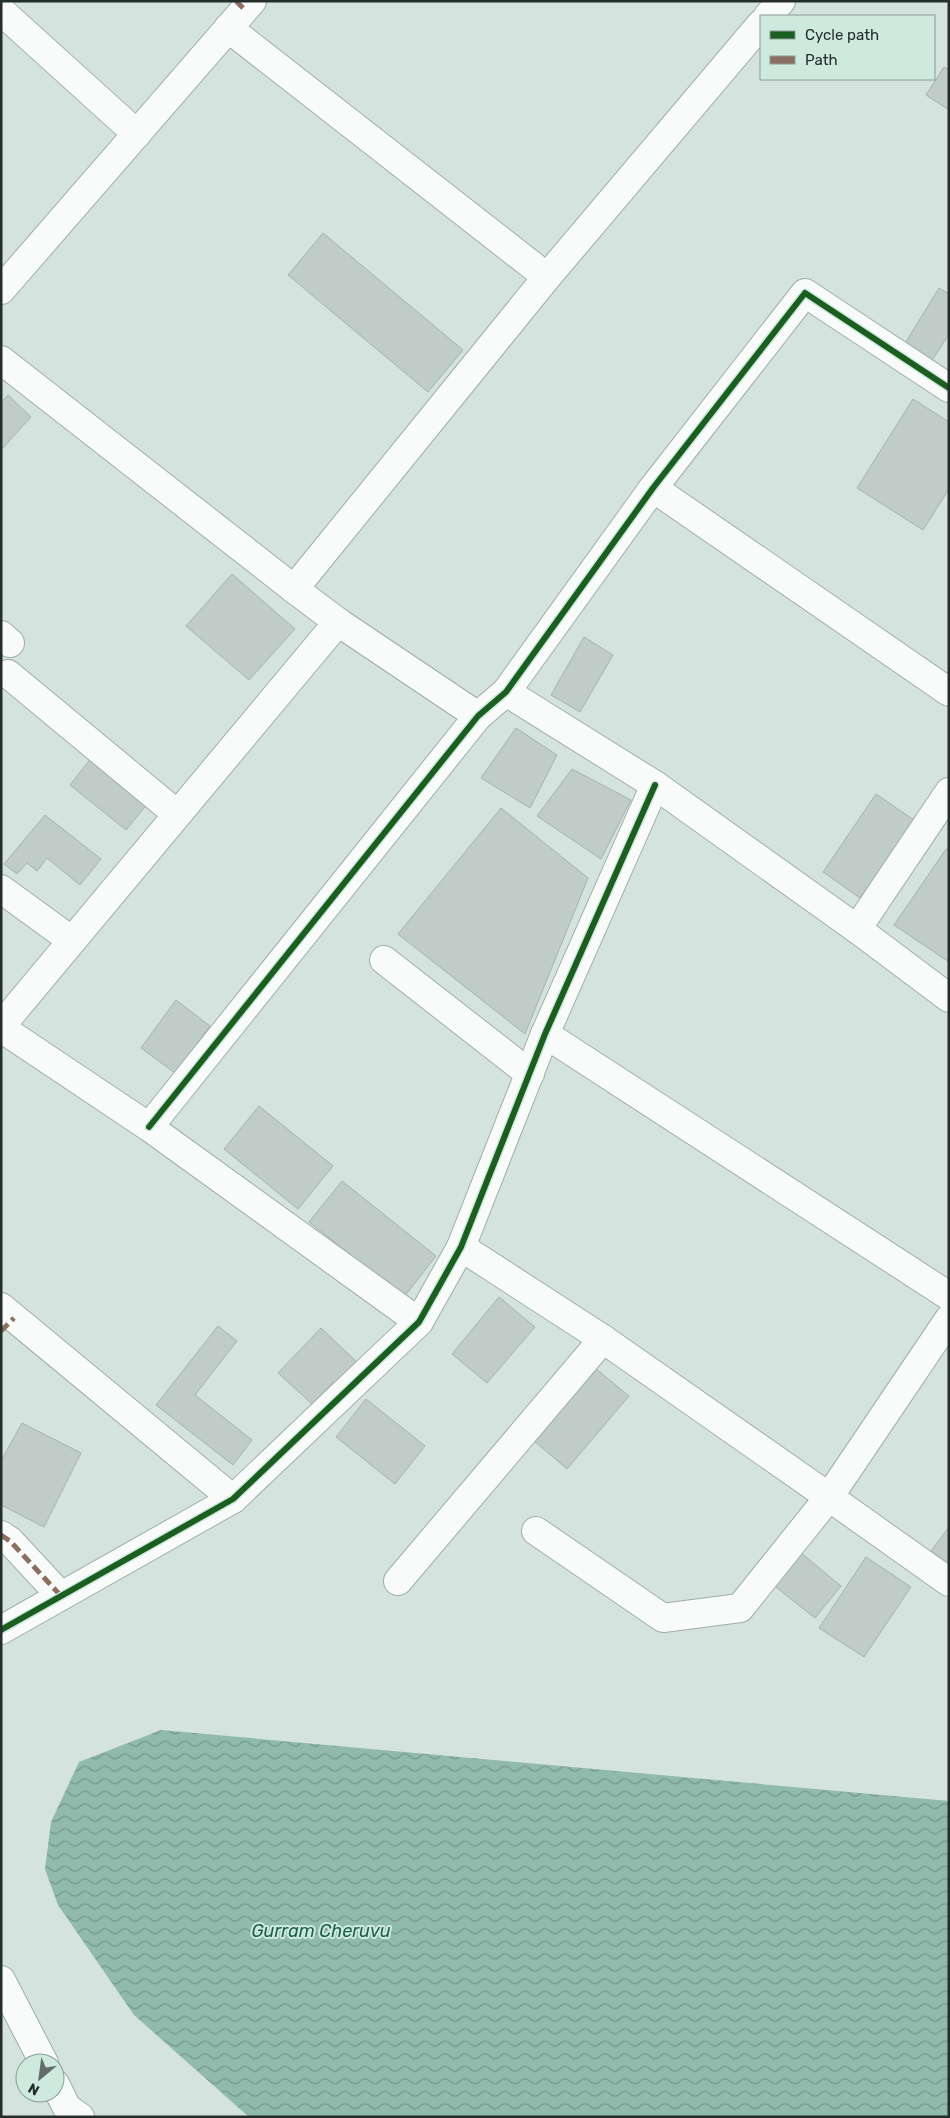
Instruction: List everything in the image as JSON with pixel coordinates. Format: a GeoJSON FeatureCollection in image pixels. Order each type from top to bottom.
{"type":"FeatureCollection","features":[{"type":"Feature","properties":{"kind":"street"},"geometry":{"type":"LineString","coordinates":[[769,15],[781,1]]}},
{"type":"Feature","properties":{"kind":"street"},"geometry":{"type":"LineString","coordinates":[[1,290],[137,134],[240,10],[547,277]]}},
{"type":"Feature","properties":{"kind":"street"},"geometry":{"type":"LineString","coordinates":[[1,11],[137,134]]}},
{"type":"Feature","properties":{"kind":"street"},"geometry":{"type":"LineString","coordinates":[[294,589],[547,277],[760,25]]}},
{"type":"Feature","properties":{"kind":"street"},"geometry":{"type":"LineString","coordinates":[[149,1127],[478,716],[506,692],[653,488],[805,292],[949,388]]}},
{"type":"Feature","properties":{"kind":"street"},"geometry":{"type":"LineString","coordinates":[[1,360],[338,622],[478,716]]}},
{"type":"Feature","properties":{"kind":"street"},"geometry":{"type":"LineString","coordinates":[[653,488],[949,692]]}},
{"type":"Feature","properties":{"kind":"street"},"geometry":{"type":"LineString","coordinates":[[338,622],[71,940],[1,1027],[149,1127],[419,1322]]}},
{"type":"Feature","properties":{"kind":"street"},"geometry":{"type":"LineString","coordinates":[[8,674],[177,814]]}},
{"type":"Feature","properties":{"kind":"street"},"geometry":{"type":"LineString","coordinates":[[506,692],[655,785],[857,929],[949,998]]}},
{"type":"Feature","properties":{"kind":"street"},"geometry":{"type":"LineString","coordinates":[[1,1630],[233,1499],[419,1322],[461,1247],[545,1034],[655,785]]}},
{"type":"Feature","properties":{"kind":"street"},"geometry":{"type":"LineString","coordinates":[[857,929],[949,792]]}},
{"type":"Feature","properties":{"kind":"street"},"geometry":{"type":"LineString","coordinates":[[1,888],[71,940]]}},
{"type":"Feature","properties":{"kind":"street"},"geometry":{"type":"LineString","coordinates":[[384,960],[530,1074]]}},
{"type":"Feature","properties":{"kind":"street"},"geometry":{"type":"LineString","coordinates":[[545,1034],[949,1296]]}},
{"type":"Feature","properties":{"kind":"street"},"geometry":{"type":"LineString","coordinates":[[461,1247],[603,1339],[949,1582]]}},
{"type":"Feature","properties":{"kind":"street"},"geometry":{"type":"LineString","coordinates":[[6,1319],[233,1499]]}},
{"type":"Feature","properties":{"kind":"street"},"geometry":{"type":"LineString","coordinates":[[536,1531],[663,1618],[740,1608],[829,1497],[949,1319]]}},
{"type":"Feature","properties":{"kind":"street"},"geometry":{"type":"LineString","coordinates":[[398,1581],[603,1339]]}},
{"type":"Feature","properties":{"kind":"street"},"geometry":{"type":"LineString","coordinates":[[1,1535],[10,1540],[61,1596]]}},
{"type":"Feature","properties":{"kind":"street"},"geometry":{"type":"LineString","coordinates":[[1,1980],[39,2053]]}},
{"type":"Feature","properties":{"kind":"water","name":"Gurram Cheruvu"},"geometry":{"type":"Polygon","coordinates":[[[161,1730],[949,1801],[949,2117],[249,2117],[134,2015],[58,1905],[45,1869],[51,1822],[79,1762],[161,1730]]]}},
{"type":"Feature","properties":{"kind":"building"},"geometry":{"type":"Polygon","coordinates":[[[944,67],[949,70],[949,110],[926,95],[944,67]]]}},
{"type":"Feature","properties":{"kind":"building"},"geometry":{"type":"Polygon","coordinates":[[[323,233],[463,350],[428,392],[288,275],[323,233]]]}},
{"type":"Feature","properties":{"kind":"building"},"geometry":{"type":"Polygon","coordinates":[[[939,288],[949,294],[949,334],[931,362],[904,345],[939,288]]]}},
{"type":"Feature","properties":{"kind":"building"},"geometry":{"type":"Polygon","coordinates":[[[8,395],[31,417],[1,450],[1,402],[8,395]]]}},
{"type":"Feature","properties":{"kind":"building"},"geometry":{"type":"Polygon","coordinates":[[[913,399],[949,422],[949,489],[923,530],[857,488],[913,399]]]}},
{"type":"Feature","properties":{"kind":"building"},"geometry":{"type":"Polygon","coordinates":[[[232,574],[295,629],[249,680],[186,626],[232,574]]]}},
{"type":"Feature","properties":{"kind":"building"},"geometry":{"type":"Polygon","coordinates":[[[584,637],[613,655],[580,712],[551,695],[584,637]]]}},
{"type":"Feature","properties":{"kind":"building"},"geometry":{"type":"Polygon","coordinates":[[[516,728],[557,755],[530,808],[481,778],[516,728]]]}},
{"type":"Feature","properties":{"kind":"building"},"geometry":{"type":"Polygon","coordinates":[[[92,757],[149,802],[126,830],[70,785],[92,757]]]}},
{"type":"Feature","properties":{"kind":"building"},"geometry":{"type":"Polygon","coordinates":[[[572,769],[631,800],[601,859],[537,816],[572,769]]]}},
{"type":"Feature","properties":{"kind":"building"},"geometry":{"type":"Polygon","coordinates":[[[876,794],[914,820],[860,898],[823,872],[876,794]]]}},
{"type":"Feature","properties":{"kind":"building"},"geometry":{"type":"Polygon","coordinates":[[[501,808],[588,878],[525,1034],[398,934],[501,808]]]}},
{"type":"Feature","properties":{"kind":"building"},"geometry":{"type":"Polygon","coordinates":[[[45,815],[101,859],[80,885],[47,858],[37,871],[27,863],[17,874],[4,864],[45,815]]]}},
{"type":"Feature","properties":{"kind":"building"},"geometry":{"type":"Polygon","coordinates":[[[946,849],[949,850],[949,962],[894,925],[946,849]]]}},
{"type":"Feature","properties":{"kind":"building"},"geometry":{"type":"Polygon","coordinates":[[[176,1000],[210,1026],[175,1073],[141,1048],[176,1000]]]}},
{"type":"Feature","properties":{"kind":"building"},"geometry":{"type":"Polygon","coordinates":[[[259,1106],[333,1166],[298,1209],[224,1149],[259,1106]]]}},
{"type":"Feature","properties":{"kind":"building"},"geometry":{"type":"Polygon","coordinates":[[[342,1181],[436,1256],[404,1297],[309,1222],[342,1181]]]}},
{"type":"Feature","properties":{"kind":"building"},"geometry":{"type":"Polygon","coordinates":[[[499,1297],[535,1327],[487,1383],[452,1354],[499,1297]]]}},
{"type":"Feature","properties":{"kind":"building"},"geometry":{"type":"Polygon","coordinates":[[[218,1326],[237,1341],[195,1395],[252,1440],[233,1465],[156,1405],[218,1326]]]}},
{"type":"Feature","properties":{"kind":"building"},"geometry":{"type":"Polygon","coordinates":[[[321,1328],[360,1365],[339,1388],[333,1382],[312,1404],[278,1373],[321,1328]]]}},
{"type":"Feature","properties":{"kind":"building"},"geometry":{"type":"Polygon","coordinates":[[[595,1368],[629,1396],[567,1469],[533,1440],[595,1368]]]}},
{"type":"Feature","properties":{"kind":"building"},"geometry":{"type":"Polygon","coordinates":[[[366,1399],[425,1446],[395,1484],[336,1437],[366,1399]]]}},
{"type":"Feature","properties":{"kind":"building"},"geometry":{"type":"Polygon","coordinates":[[[22,1423],[81,1453],[44,1527],[1,1505],[1,1461],[22,1423]]]}},
{"type":"Feature","properties":{"kind":"building"},"geometry":{"type":"Polygon","coordinates":[[[949,1527],[949,1564],[931,1551],[949,1527]]]}},
{"type":"Feature","properties":{"kind":"building"},"geometry":{"type":"Polygon","coordinates":[[[794,1547],[841,1586],[815,1618],[767,1580],[794,1547]]]}},
{"type":"Feature","properties":{"kind":"building"},"geometry":{"type":"Polygon","coordinates":[[[866,1557],[911,1587],[864,1657],[819,1628],[866,1557]]]}},
{"type":"Feature","properties":{"kind":"marked path"},"geometry":{"type":"LineString","coordinates":[[236,1],[245,10]]}},
{"type":"Feature","properties":{"kind":"marked path"},"geometry":{"type":"LineString","coordinates":[[1,1331],[14,1318]]}},
{"type":"Feature","properties":{"kind":"marked path"},"geometry":{"type":"LineString","coordinates":[[1,1535],[10,1541],[61,1596]]}},
{"type":"Feature","properties":{"kind":"cycle path"},"geometry":{"type":"LineString","coordinates":[[149,1127],[478,716],[506,692],[653,488],[805,293],[949,388]]}},
{"type":"Feature","properties":{"kind":"cycle path"},"geometry":{"type":"LineString","coordinates":[[1,1630],[233,1499],[419,1322],[461,1247],[545,1034],[655,785]]}}]}
